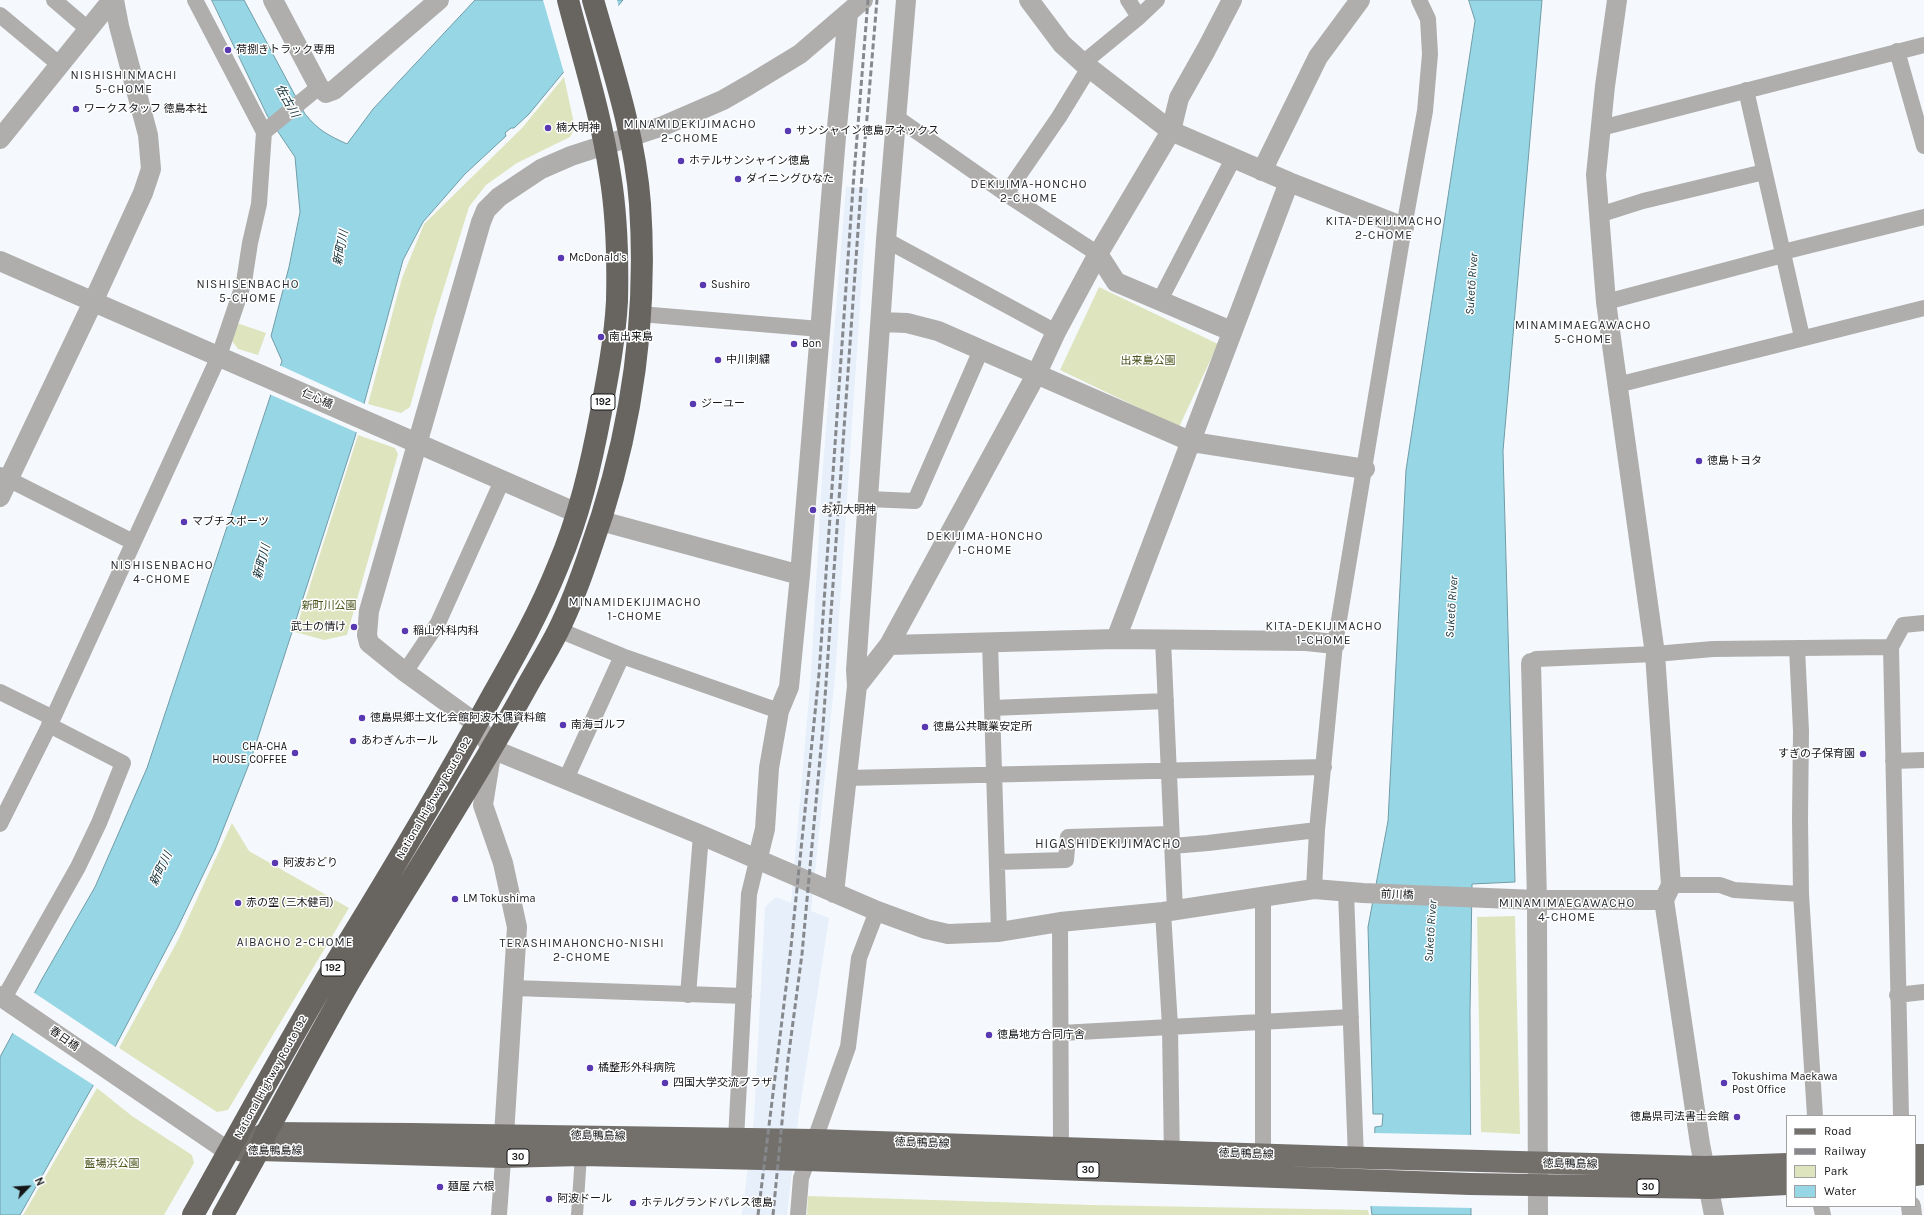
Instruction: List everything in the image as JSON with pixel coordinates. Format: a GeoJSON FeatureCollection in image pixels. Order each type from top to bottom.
{"type":"FeatureCollection","features":[{"type":"Feature","properties":{"kind":"highway","name":"National Highway Route 192"},"geometry":{"type":"LineString","coordinates":[[193,1215],[312,1004],[415,832],[477,724],[539,611],[560,563],[577,513],[591,460],[611,363],[617,300],[614,207],[604,145],[596,106],[568,0]]}},
{"type":"Feature","properties":{"kind":"highway","name":"National Highway Route 192"},"geometry":{"type":"LineString","coordinates":[[223,1215],[352,978],[492,749],[559,630],[601,521],[629,412],[640,314],[642,243],[640,202],[629,136],[621,100],[593,0]]}},
{"type":"Feature","properties":{"kind":"main road","name":"徳島鴨島線"},"geometry":{"type":"LineString","coordinates":[[229,1152],[263,1141],[504,1135],[815,1140],[1538,1163],[1705,1166],[1786,1164]]}},
{"type":"Feature","properties":{"kind":"main road","name":"徳島鴨島線"},"geometry":{"type":"LineString","coordinates":[[263,1141],[503,1157],[581,1155],[807,1160],[1510,1185],[1710,1188],[1786,1184]]}},
{"type":"Feature","properties":{"kind":"street"},"geometry":{"type":"LineString","coordinates":[[54,0],[89,30]]}},
{"type":"Feature","properties":{"kind":"street"},"geometry":{"type":"LineString","coordinates":[[0,139],[113,0]]}},
{"type":"Feature","properties":{"kind":"street"},"geometry":{"type":"LineString","coordinates":[[113,0],[148,135],[151,169],[142,193],[93,302],[3,484],[133,542]]}},
{"type":"Feature","properties":{"kind":"street"},"geometry":{"type":"LineString","coordinates":[[0,824],[51,721],[219,356],[244,282],[250,243],[259,204],[267,130],[195,0]]}},
{"type":"Feature","properties":{"kind":"street"},"geometry":{"type":"LineString","coordinates":[[273,0],[319,87],[326,92],[334,90],[439,0]]}},
{"type":"Feature","properties":{"kind":"street"},"geometry":{"type":"LineString","coordinates":[[499,1215],[517,927],[503,863],[483,804],[492,749],[477,724],[405,672],[369,643],[367,635],[369,611],[481,222],[486,210],[499,197],[541,169],[571,156],[663,126],[723,100],[749,85],[800,54],[849,7],[863,0]]}},
{"type":"Feature","properties":{"kind":"street"},"geometry":{"type":"LineString","coordinates":[[834,893],[857,686],[856,670],[886,240],[906,0]]}},
{"type":"Feature","properties":{"kind":"street"},"geometry":{"type":"LineString","coordinates":[[1029,0],[1062,44],[1086,66],[1171,131],[1262,171],[1404,227]]}},
{"type":"Feature","properties":{"kind":"street"},"geometry":{"type":"LineString","coordinates":[[1128,0],[1139,17]]}},
{"type":"Feature","properties":{"kind":"street"},"geometry":{"type":"LineString","coordinates":[[1006,194],[1060,115],[1086,66],[1157,0]]}},
{"type":"Feature","properties":{"kind":"street"},"geometry":{"type":"LineString","coordinates":[[857,686],[889,645],[1037,373],[1056,332],[1098,254],[1171,131],[1179,98],[1232,0]]}},
{"type":"Feature","properties":{"kind":"street"},"geometry":{"type":"LineString","coordinates":[[1262,171],[1318,57],[1360,0]]}},
{"type":"Feature","properties":{"kind":"street"},"geometry":{"type":"LineString","coordinates":[[1314,890],[1316,830],[1324,767],[1335,644],[1404,227],[1426,111],[1430,54],[1428,19],[1419,0]]}},
{"type":"Feature","properties":{"kind":"street"},"geometry":{"type":"LineString","coordinates":[[1617,0],[1596,175],[1599,215],[1606,302],[1655,654],[1668,893],[1705,1166],[1714,1215]]}},
{"type":"Feature","properties":{"kind":"street"},"geometry":{"type":"LineString","coordinates":[[736,1138],[749,894],[765,829],[769,768],[779,711],[789,687],[849,7]]}},
{"type":"Feature","properties":{"kind":"street"},"geometry":{"type":"LineString","coordinates":[[0,15],[60,65]]}},
{"type":"Feature","properties":{"kind":"street"},"geometry":{"type":"LineString","coordinates":[[1601,128],[1924,45]]}},
{"type":"Feature","properties":{"kind":"street"},"geometry":{"type":"LineString","coordinates":[[1897,51],[1923,137]]}},
{"type":"Feature","properties":{"kind":"street"},"geometry":{"type":"LineString","coordinates":[[267,130],[319,87]]}},
{"type":"Feature","properties":{"kind":"street"},"geometry":{"type":"LineString","coordinates":[[1746,90],[1802,337]]}},
{"type":"Feature","properties":{"kind":"street"},"geometry":{"type":"LineString","coordinates":[[896,117],[1006,194],[1098,254],[1116,282],[1231,331]]}},
{"type":"Feature","properties":{"kind":"street"},"geometry":{"type":"LineString","coordinates":[[1160,300],[1233,159]]}},
{"type":"Feature","properties":{"kind":"street"},"geometry":{"type":"LineString","coordinates":[[1599,215],[1643,201],[1764,172]]}},
{"type":"Feature","properties":{"kind":"street"},"geometry":{"type":"LineString","coordinates":[[1116,639],[1192,442],[1231,331],[1289,182]]}},
{"type":"Feature","properties":{"kind":"street"},"geometry":{"type":"LineString","coordinates":[[1606,302],[1924,217]]}},
{"type":"Feature","properties":{"kind":"street"},"geometry":{"type":"LineString","coordinates":[[886,240],[1056,332]]}},
{"type":"Feature","properties":{"kind":"street","name":"仁心橋"},"geometry":{"type":"LineString","coordinates":[[0,261],[417,443],[502,482],[577,513]]}},
{"type":"Feature","properties":{"kind":"street"},"geometry":{"type":"LineString","coordinates":[[1617,385],[1802,337],[1924,308]]}},
{"type":"Feature","properties":{"kind":"street"},"geometry":{"type":"LineString","coordinates":[[640,314],[820,329]]}},
{"type":"Feature","properties":{"kind":"street"},"geometry":{"type":"LineString","coordinates":[[881,322],[924,326],[1037,373],[1192,442],[1365,469]]}},
{"type":"Feature","properties":{"kind":"street"},"geometry":{"type":"LineString","coordinates":[[868,499],[915,501],[981,350]]}},
{"type":"Feature","properties":{"kind":"street"},"geometry":{"type":"LineString","coordinates":[[405,672],[438,623],[502,482]]}},
{"type":"Feature","properties":{"kind":"street"},"geometry":{"type":"LineString","coordinates":[[601,521],[800,575]]}},
{"type":"Feature","properties":{"kind":"street"},"geometry":{"type":"LineString","coordinates":[[1901,1115],[1897,995],[1891,647],[1903,626],[1924,623]]}},
{"type":"Feature","properties":{"kind":"street"},"geometry":{"type":"LineString","coordinates":[[559,630],[622,656],[779,711]]}},
{"type":"Feature","properties":{"kind":"street"},"geometry":{"type":"LineString","coordinates":[[889,645],[1116,639],[1306,641],[1335,644]]}},
{"type":"Feature","properties":{"kind":"street"},"geometry":{"type":"LineString","coordinates":[[1163,639],[1172,840],[1169,911],[1172,1173]]}},
{"type":"Feature","properties":{"kind":"street"},"geometry":{"type":"LineString","coordinates":[[990,642],[999,932]]}},
{"type":"Feature","properties":{"kind":"street"},"geometry":{"type":"LineString","coordinates":[[1538,1215],[1537,900],[1531,664],[1536,659],[1655,654],[1713,649],[1891,647]]}},
{"type":"Feature","properties":{"kind":"street"},"geometry":{"type":"LineString","coordinates":[[1797,648],[1801,731],[1801,894],[1815,1115]]}},
{"type":"Feature","properties":{"kind":"street"},"geometry":{"type":"LineString","coordinates":[[566,778],[622,656]]}},
{"type":"Feature","properties":{"kind":"street"},"geometry":{"type":"LineString","coordinates":[[0,692],[123,763],[99,822],[78,867],[7,1000]]}},
{"type":"Feature","properties":{"kind":"street"},"geometry":{"type":"LineString","coordinates":[[992,708],[1166,701]]}},
{"type":"Feature","properties":{"kind":"street","name":"前川橋"},"geometry":{"type":"LineString","coordinates":[[492,749],[566,778],[701,835],[877,912],[926,929],[948,934],[999,932],[1060,922],[1169,911],[1263,896],[1314,890],[1354,893],[1537,900],[1668,893]]}},
{"type":"Feature","properties":{"kind":"street"},"geometry":{"type":"LineString","coordinates":[[1893,761],[1924,760]]}},
{"type":"Feature","properties":{"kind":"street"},"geometry":{"type":"LineString","coordinates":[[847,778],[1324,767]]}},
{"type":"Feature","properties":{"kind":"street"},"geometry":{"type":"LineString","coordinates":[[997,862],[1066,860],[1068,837],[1172,840],[1208,843],[1316,830]]}},
{"type":"Feature","properties":{"kind":"street"},"geometry":{"type":"LineString","coordinates":[[688,995],[701,835]]}},
{"type":"Feature","properties":{"kind":"street"},"geometry":{"type":"LineString","coordinates":[[1668,893],[1720,884],[1734,890],[1801,894]]}},
{"type":"Feature","properties":{"kind":"street"},"geometry":{"type":"LineString","coordinates":[[1354,893],[1351,1017],[1363,1158]]}},
{"type":"Feature","properties":{"kind":"street"},"geometry":{"type":"LineString","coordinates":[[1263,896],[1263,1155]]}},
{"type":"Feature","properties":{"kind":"street"},"geometry":{"type":"LineString","coordinates":[[798,1215],[801,1178],[848,1047],[859,958],[877,912]]}},
{"type":"Feature","properties":{"kind":"street"},"geometry":{"type":"LineString","coordinates":[[1060,922],[1061,1148]]}},
{"type":"Feature","properties":{"kind":"street"},"geometry":{"type":"LineString","coordinates":[[514,988],[744,996]]}},
{"type":"Feature","properties":{"kind":"street"},"geometry":{"type":"LineString","coordinates":[[1897,995],[1924,992]]}},
{"type":"Feature","properties":{"kind":"street","name":"春日橋"},"geometry":{"type":"LineString","coordinates":[[7,1000],[110,1072],[229,1152]]}},
{"type":"Feature","properties":{"kind":"street"},"geometry":{"type":"LineString","coordinates":[[1061,1033],[1351,1017]]}},
{"type":"Feature","properties":{"kind":"street"},"geometry":{"type":"LineString","coordinates":[[577,1215],[581,1155]]}},
{"type":"Feature","properties":{"kind":"shaded area"},"geometry":{"type":"Polygon","coordinates":[[[846,187],[868,188],[835,677],[811,911],[829,918],[798,1120],[787,1215],[742,1215],[754,1118],[765,907],[776,897],[791,903],[811,674],[822,478],[846,187]]]}},
{"type":"Feature","properties":{"kind":"green space"},"geometry":{"type":"Polygon","coordinates":[[[564,77],[575,128],[570,137],[517,163],[486,185],[469,207],[433,323],[410,407],[401,413],[368,404],[402,278],[424,224],[522,128],[564,77]]]}},
{"type":"Feature","properties":{"kind":"green space","name":"出来島公園"},"geometry":{"type":"Polygon","coordinates":[[[1099,287],[1218,344],[1179,427],[1060,370],[1099,287]]]}},
{"type":"Feature","properties":{"kind":"green space"},"geometry":{"type":"Polygon","coordinates":[[[237,323],[266,333],[258,355],[238,349],[232,341],[237,323]]]}},
{"type":"Feature","properties":{"kind":"green space","name":"新町川公園"},"geometry":{"type":"Polygon","coordinates":[[[358,435],[395,448],[398,454],[347,635],[324,640],[295,632],[358,435]]]}},
{"type":"Feature","properties":{"kind":"green space"},"geometry":{"type":"Polygon","coordinates":[[[232,823],[249,851],[349,908],[228,1110],[217,1112],[119,1048],[178,940],[232,823]]]}},
{"type":"Feature","properties":{"kind":"green space"},"geometry":{"type":"Polygon","coordinates":[[[1515,916],[1520,1134],[1481,1132],[1477,917],[1515,916]]]}},
{"type":"Feature","properties":{"kind":"green space","name":"藍場浜公園"},"geometry":{"type":"Polygon","coordinates":[[[97,1088],[132,1116],[192,1155],[194,1163],[164,1215],[23,1215],[97,1088]]]}},
{"type":"Feature","properties":{"kind":"green space"},"geometry":{"type":"Polygon","coordinates":[[[808,1196],[1091,1205],[1368,1210],[1369,1215],[807,1215],[808,1196]]]}},
{"type":"Feature","properties":{"kind":"water"},"geometry":{"type":"Polygon","coordinates":[[[212,0],[244,0],[305,114],[324,132],[347,144],[373,109],[475,0],[623,0],[529,114],[514,128],[511,128],[505,133],[506,136],[465,174],[423,222],[403,260],[355,437],[251,759],[215,850],[178,927],[116,1045],[20,1215],[0,1215],[0,1057],[42,979],[95,887],[147,768],[282,361],[271,336],[289,267],[300,212],[295,157],[268,117],[212,0]]]}},
{"type":"Feature","properties":{"kind":"water","name":"Suketō River"},"geometry":{"type":"Polygon","coordinates":[[[1469,0],[1542,0],[1503,451],[1515,882],[1472,884],[1470,1012],[1471,1215],[1372,1215],[1371,1207],[1375,1127],[1382,1126],[1383,1114],[1373,1114],[1368,927],[1388,821],[1406,470],[1475,21],[1469,0]]]}},
{"type":"Feature","properties":{"kind":"pier"},"geometry":{"type":"Polygon","coordinates":[[[543,0],[617,0],[619,8],[571,67],[564,73],[543,0]]]}},
{"type":"Feature","properties":{"kind":"pier"},"geometry":{"type":"Polygon","coordinates":[[[279,365],[367,405],[358,433],[269,394],[279,365]]]}},
{"type":"Feature","properties":{"kind":"pier"},"geometry":{"type":"Polygon","coordinates":[[[33,992],[117,1048],[95,1086],[11,1032],[33,992]]]}},
{"type":"Feature","properties":{"kind":"pier"},"geometry":{"type":"Polygon","coordinates":[[[1373,1133],[1472,1135],[1473,1208],[1369,1206],[1373,1133]]]}},
{"type":"Feature","properties":{"kind":"railway"},"geometry":{"type":"LineString","coordinates":[[758,1215],[791,947],[819,674],[853,187],[868,0]]}},
{"type":"Feature","properties":{"kind":"railway"},"geometry":{"type":"LineString","coordinates":[[773,1215],[788,1060],[802,954],[823,726],[861,188],[877,0]]}},
{"type":"Feature","properties":{"kind":"place","name":"荷捌きトラック専用"},"geometry":{"type":"Point","coordinates":[228,50]}},
{"type":"Feature","properties":{"kind":"place","name":"ワークスタッフ 徳島本社"},"geometry":{"type":"Point","coordinates":[76,109]}},
{"type":"Feature","properties":{"kind":"place","name":"楠大明神"},"geometry":{"type":"Point","coordinates":[548,128]}},
{"type":"Feature","properties":{"kind":"place","name":"サンシャイン徳島アネックス"},"geometry":{"type":"Point","coordinates":[788,131]}},
{"type":"Feature","properties":{"kind":"place","name":"ホテルサンシャイン徳島"},"geometry":{"type":"Point","coordinates":[681,161]}},
{"type":"Feature","properties":{"kind":"place","name":"ダイニングひなた"},"geometry":{"type":"Point","coordinates":[738,179]}},
{"type":"Feature","properties":{"kind":"place","name":"McDonald's"},"geometry":{"type":"Point","coordinates":[561,258]}},
{"type":"Feature","properties":{"kind":"place","name":"Sushiro"},"geometry":{"type":"Point","coordinates":[703,285]}},
{"type":"Feature","properties":{"kind":"place","name":"南出来島"},"geometry":{"type":"Point","coordinates":[601,337]}},
{"type":"Feature","properties":{"kind":"place","name":"Bon"},"geometry":{"type":"Point","coordinates":[794,344]}},
{"type":"Feature","properties":{"kind":"place","name":"中川刺繍"},"geometry":{"type":"Point","coordinates":[718,360]}},
{"type":"Feature","properties":{"kind":"place","name":"ジーユー"},"geometry":{"type":"Point","coordinates":[693,404]}},
{"type":"Feature","properties":{"kind":"place","name":"徳島トヨタ"},"geometry":{"type":"Point","coordinates":[1699,461]}},
{"type":"Feature","properties":{"kind":"place","name":"お初大明神"},"geometry":{"type":"Point","coordinates":[813,510]}},
{"type":"Feature","properties":{"kind":"place","name":"マブチスポーツ"},"geometry":{"type":"Point","coordinates":[184,522]}},
{"type":"Feature","properties":{"kind":"place","name":"武士の情け"},"geometry":{"type":"Point","coordinates":[354,627]}},
{"type":"Feature","properties":{"kind":"place","name":"稲山外科内科"},"geometry":{"type":"Point","coordinates":[405,631]}},
{"type":"Feature","properties":{"kind":"place","name":"徳島県郷土文化会館阿波木偶資料館"},"geometry":{"type":"Point","coordinates":[362,718]}},
{"type":"Feature","properties":{"kind":"place","name":"南海ゴルフ"},"geometry":{"type":"Point","coordinates":[563,725]}},
{"type":"Feature","properties":{"kind":"place","name":"徳島公共職業安定所"},"geometry":{"type":"Point","coordinates":[925,727]}},
{"type":"Feature","properties":{"kind":"place","name":"あわぎんホール"},"geometry":{"type":"Point","coordinates":[353,741]}},
{"type":"Feature","properties":{"kind":"place","name":"CHA-CHA HOUSE COFFEE"},"geometry":{"type":"Point","coordinates":[295,753]}},
{"type":"Feature","properties":{"kind":"place","name":"すぎの子保育園"},"geometry":{"type":"Point","coordinates":[1863,754]}},
{"type":"Feature","properties":{"kind":"place","name":"阿波おどり"},"geometry":{"type":"Point","coordinates":[275,863]}},
{"type":"Feature","properties":{"kind":"place","name":"LM Tokushima"},"geometry":{"type":"Point","coordinates":[455,899]}},
{"type":"Feature","properties":{"kind":"place","name":"赤の空 (三木健司)"},"geometry":{"type":"Point","coordinates":[238,903]}},
{"type":"Feature","properties":{"kind":"place","name":"徳島地方合同庁舎"},"geometry":{"type":"Point","coordinates":[989,1035]}},
{"type":"Feature","properties":{"kind":"place","name":"橘整形外科病院"},"geometry":{"type":"Point","coordinates":[590,1068]}},
{"type":"Feature","properties":{"kind":"place","name":"四国大学交流プラザ"},"geometry":{"type":"Point","coordinates":[665,1083]}},
{"type":"Feature","properties":{"kind":"place","name":"Tokushima Maekawa Post Office"},"geometry":{"type":"Point","coordinates":[1724,1083]}},
{"type":"Feature","properties":{"kind":"place","name":"徳島県司法書士会館"},"geometry":{"type":"Point","coordinates":[1737,1117]}},
{"type":"Feature","properties":{"kind":"place","name":"麺屋 六根"},"geometry":{"type":"Point","coordinates":[440,1187]}},
{"type":"Feature","properties":{"kind":"place","name":"阿波ドール"},"geometry":{"type":"Point","coordinates":[549,1199]}},
{"type":"Feature","properties":{"kind":"place","name":"ホテルグランドパレス徳島"},"geometry":{"type":"Point","coordinates":[633,1203]}},
{"type":"Feature","properties":{"kind":"district","name":"NISHISHINMACHI 5-CHOME"},"geometry":{"type":"Point","coordinates":[124,83]}},
{"type":"Feature","properties":{"kind":"district","name":"MINAMIDEKIJIMACHO 2-CHOME"},"geometry":{"type":"Point","coordinates":[690,132]}},
{"type":"Feature","properties":{"kind":"district","name":"DEKIJIMA-HONCHO 2-CHOME"},"geometry":{"type":"Point","coordinates":[1029,192]}},
{"type":"Feature","properties":{"kind":"district","name":"KITA-DEKIJIMACHO 2-CHOME"},"geometry":{"type":"Point","coordinates":[1384,229]}},
{"type":"Feature","properties":{"kind":"district","name":"NISHISENBACHO 5-CHOME"},"geometry":{"type":"Point","coordinates":[248,292]}},
{"type":"Feature","properties":{"kind":"district","name":"MINAMIMAEGAWACHO 5-CHOME"},"geometry":{"type":"Point","coordinates":[1583,333]}},
{"type":"Feature","properties":{"kind":"district","name":"DEKIJIMA-HONCHO 1-CHOME"},"geometry":{"type":"Point","coordinates":[985,544]}},
{"type":"Feature","properties":{"kind":"district","name":"NISHISENBACHO 4-CHOME"},"geometry":{"type":"Point","coordinates":[162,573]}},
{"type":"Feature","properties":{"kind":"district","name":"MINAMIDEKIJIMACHO 1-CHOME"},"geometry":{"type":"Point","coordinates":[635,610]}},
{"type":"Feature","properties":{"kind":"district","name":"KITA-DEKIJIMACHO 1-CHOME"},"geometry":{"type":"Point","coordinates":[1324,634]}},
{"type":"Feature","properties":{"kind":"district","name":"HIGASHIDEKIJIMACHO"},"geometry":{"type":"Point","coordinates":[1108,844]}},
{"type":"Feature","properties":{"kind":"district","name":"MINAMIMAEGAWACHO 4-CHOME"},"geometry":{"type":"Point","coordinates":[1567,911]}},
{"type":"Feature","properties":{"kind":"district","name":"AIBACHO 2-CHOME"},"geometry":{"type":"Point","coordinates":[295,943]}},
{"type":"Feature","properties":{"kind":"district","name":"TERASHIMAHONCHO-NISHI 2-CHOME"},"geometry":{"type":"Point","coordinates":[582,951]}},
{"type":"Feature","properties":{"kind":"water label","name":"佐古川"},"geometry":{"type":"Point","coordinates":[287,101]}},
{"type":"Feature","properties":{"kind":"water label","name":"新町川"},"geometry":{"type":"Point","coordinates":[341,248]}},
{"type":"Feature","properties":{"kind":"water label","name":"新町川"},"geometry":{"type":"Point","coordinates":[262,562]}},
{"type":"Feature","properties":{"kind":"water label","name":"新町川"},"geometry":{"type":"Point","coordinates":[161,869]}}]}
